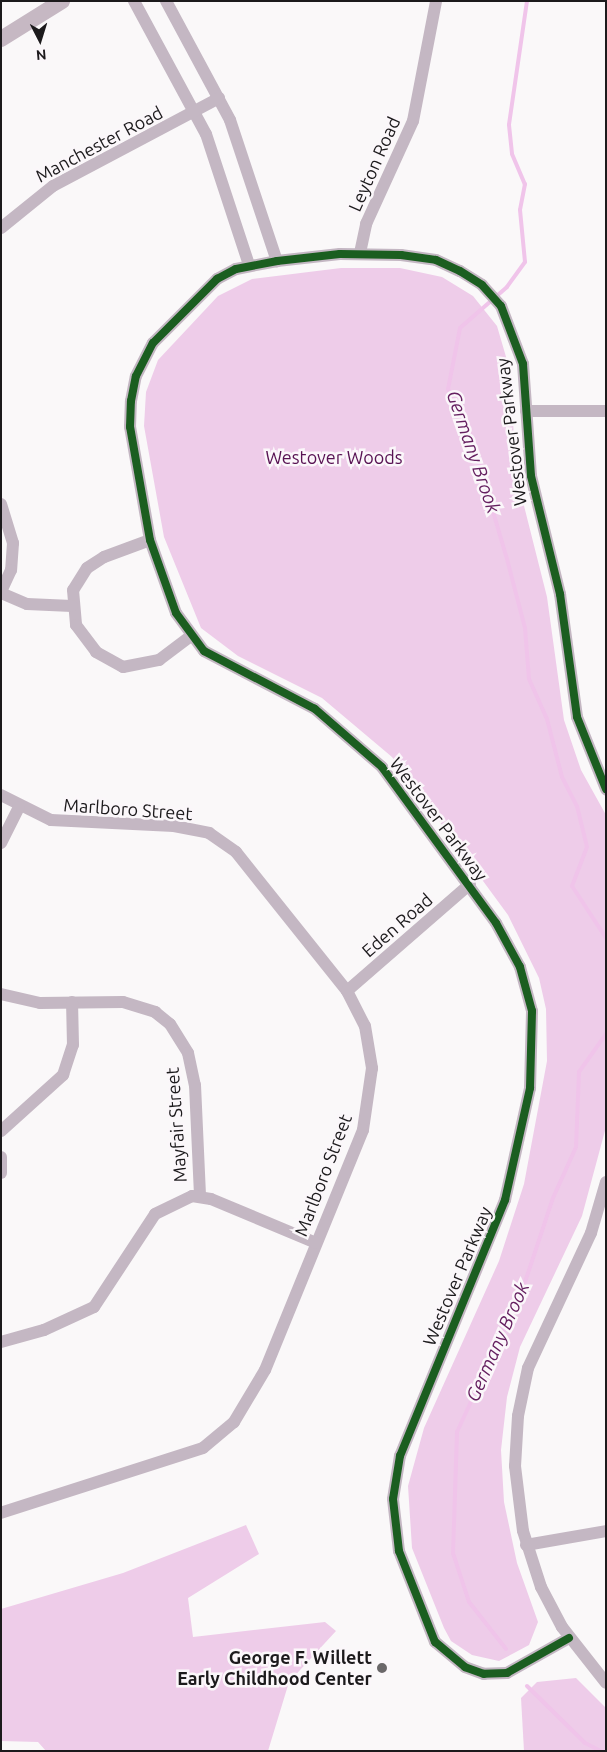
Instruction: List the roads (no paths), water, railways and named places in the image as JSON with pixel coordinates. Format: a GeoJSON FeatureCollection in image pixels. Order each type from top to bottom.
{"type":"FeatureCollection","features":[{"type":"Feature","properties":{"kind":"main road"},"geometry":{"type":"LineString","coordinates":[[1,39],[62,1]]}},
{"type":"Feature","properties":{"kind":"street"},"geometry":{"type":"LineString","coordinates":[[134,1],[196,112],[225,183],[249,265]]}},
{"type":"Feature","properties":{"kind":"street"},"geometry":{"type":"LineString","coordinates":[[166,1],[219,98],[265,214],[278,261]]}},
{"type":"Feature","properties":{"kind":"street","name":"Leyton Road"},"geometry":{"type":"LineString","coordinates":[[360,253],[366,224],[413,121],[436,1]]}},
{"type":"Feature","properties":{"kind":"street","name":"Manchester Road"},"geometry":{"type":"LineString","coordinates":[[1,228],[53,186],[196,112],[219,98]]}},
{"type":"Feature","properties":{"kind":"street","name":"Westover Parkway"},"geometry":{"type":"LineString","coordinates":[[569,1638],[507,1673],[484,1674],[455,1662],[431,1635],[395,1534],[393,1499],[400,1456],[493,1238],[511,1180],[532,1074],[534,1027],[526,983],[504,937],[470,884],[417,810],[366,751],[315,710],[231,668],[190,637],[176,613],[150,540],[130,427],[136,376],[153,343],[172,321],[217,280],[249,265],[360,253],[436,260],[482,285],[501,306],[523,364],[535,499],[560,594],[578,717],[606,789]]}},
{"type":"Feature","properties":{"kind":"street"},"geometry":{"type":"LineString","coordinates":[[526,412],[606,411]]}},
{"type":"Feature","properties":{"kind":"street"},"geometry":{"type":"LineString","coordinates":[[1,504],[14,543],[11,570],[1,592],[27,604],[72,606]]}},
{"type":"Feature","properties":{"kind":"street"},"geometry":{"type":"LineString","coordinates":[[150,540],[95,561],[77,582],[72,606],[88,643],[105,659],[124,667],[159,660],[190,637]]}},
{"type":"Feature","properties":{"kind":"street","name":"Marlboro Street"},"geometry":{"type":"LineString","coordinates":[[1,795],[19,807],[63,823],[174,826],[209,833],[248,864],[347,991],[370,1042],[369,1104],[363,1130],[316,1242],[266,1370],[222,1436],[203,1448],[1,1513]]}},
{"type":"Feature","properties":{"kind":"street"},"geometry":{"type":"LineString","coordinates":[[1,843],[19,807]]}},
{"type":"Feature","properties":{"kind":"street","name":"Eden Road"},"geometry":{"type":"LineString","coordinates":[[347,991],[470,884]]}},
{"type":"Feature","properties":{"kind":"street","name":"Mayfair Street"},"geometry":{"type":"LineString","coordinates":[[1,994],[40,1003],[123,1002],[155,1012],[181,1038],[195,1085],[200,1195]]}},
{"type":"Feature","properties":{"kind":"street"},"geometry":{"type":"LineString","coordinates":[[1,1131],[63,1076],[72,1045],[72,1002]]}},
{"type":"Feature","properties":{"kind":"street"},"geometry":{"type":"LineString","coordinates":[[1,1157],[1,1173]]}},
{"type":"Feature","properties":{"kind":"street"},"geometry":{"type":"LineString","coordinates":[[606,1182],[591,1233],[533,1352],[524,1383],[515,1466],[526,1545],[541,1587],[569,1638],[606,1682]]}},
{"type":"Feature","properties":{"kind":"street"},"geometry":{"type":"LineString","coordinates":[[1,1342],[44,1330],[94,1307],[155,1214],[175,1202],[200,1195],[316,1242]]}},
{"type":"Feature","properties":{"kind":"street"},"geometry":{"type":"LineString","coordinates":[[526,1545],[606,1530]]}},
{"type":"Feature","properties":{"kind":"waterway","name":"Germany Brook"},"geometry":{"type":"LineString","coordinates":[[527,1],[509,125],[512,154],[525,184],[520,210],[525,262],[507,287],[460,328],[448,389],[469,430],[507,559],[525,628],[529,679],[547,719],[562,777],[577,806],[587,847],[572,886],[606,938]]}},
{"type":"Feature","properties":{"kind":"waterway","name":"Germany Brook"},"geometry":{"type":"LineString","coordinates":[[506,1649],[469,1602],[453,1553],[457,1432],[522,1291],[553,1198],[576,1147],[579,1072],[606,1034]]}},
{"type":"Feature","properties":{"kind":"waterway","name":"Germany Brook"},"geometry":{"type":"LineString","coordinates":[[527,1686],[585,1743],[601,1751]]}},
{"type":"Feature","properties":{"kind":"place","name":"George F. Willett Early Childhood Center"},"geometry":{"type":"Point","coordinates":[382,1668]}},
{"type":"Feature","properties":{"kind":"park label","name":"Westover Woods"},"geometry":{"type":"Point","coordinates":[334,457]}}]}
